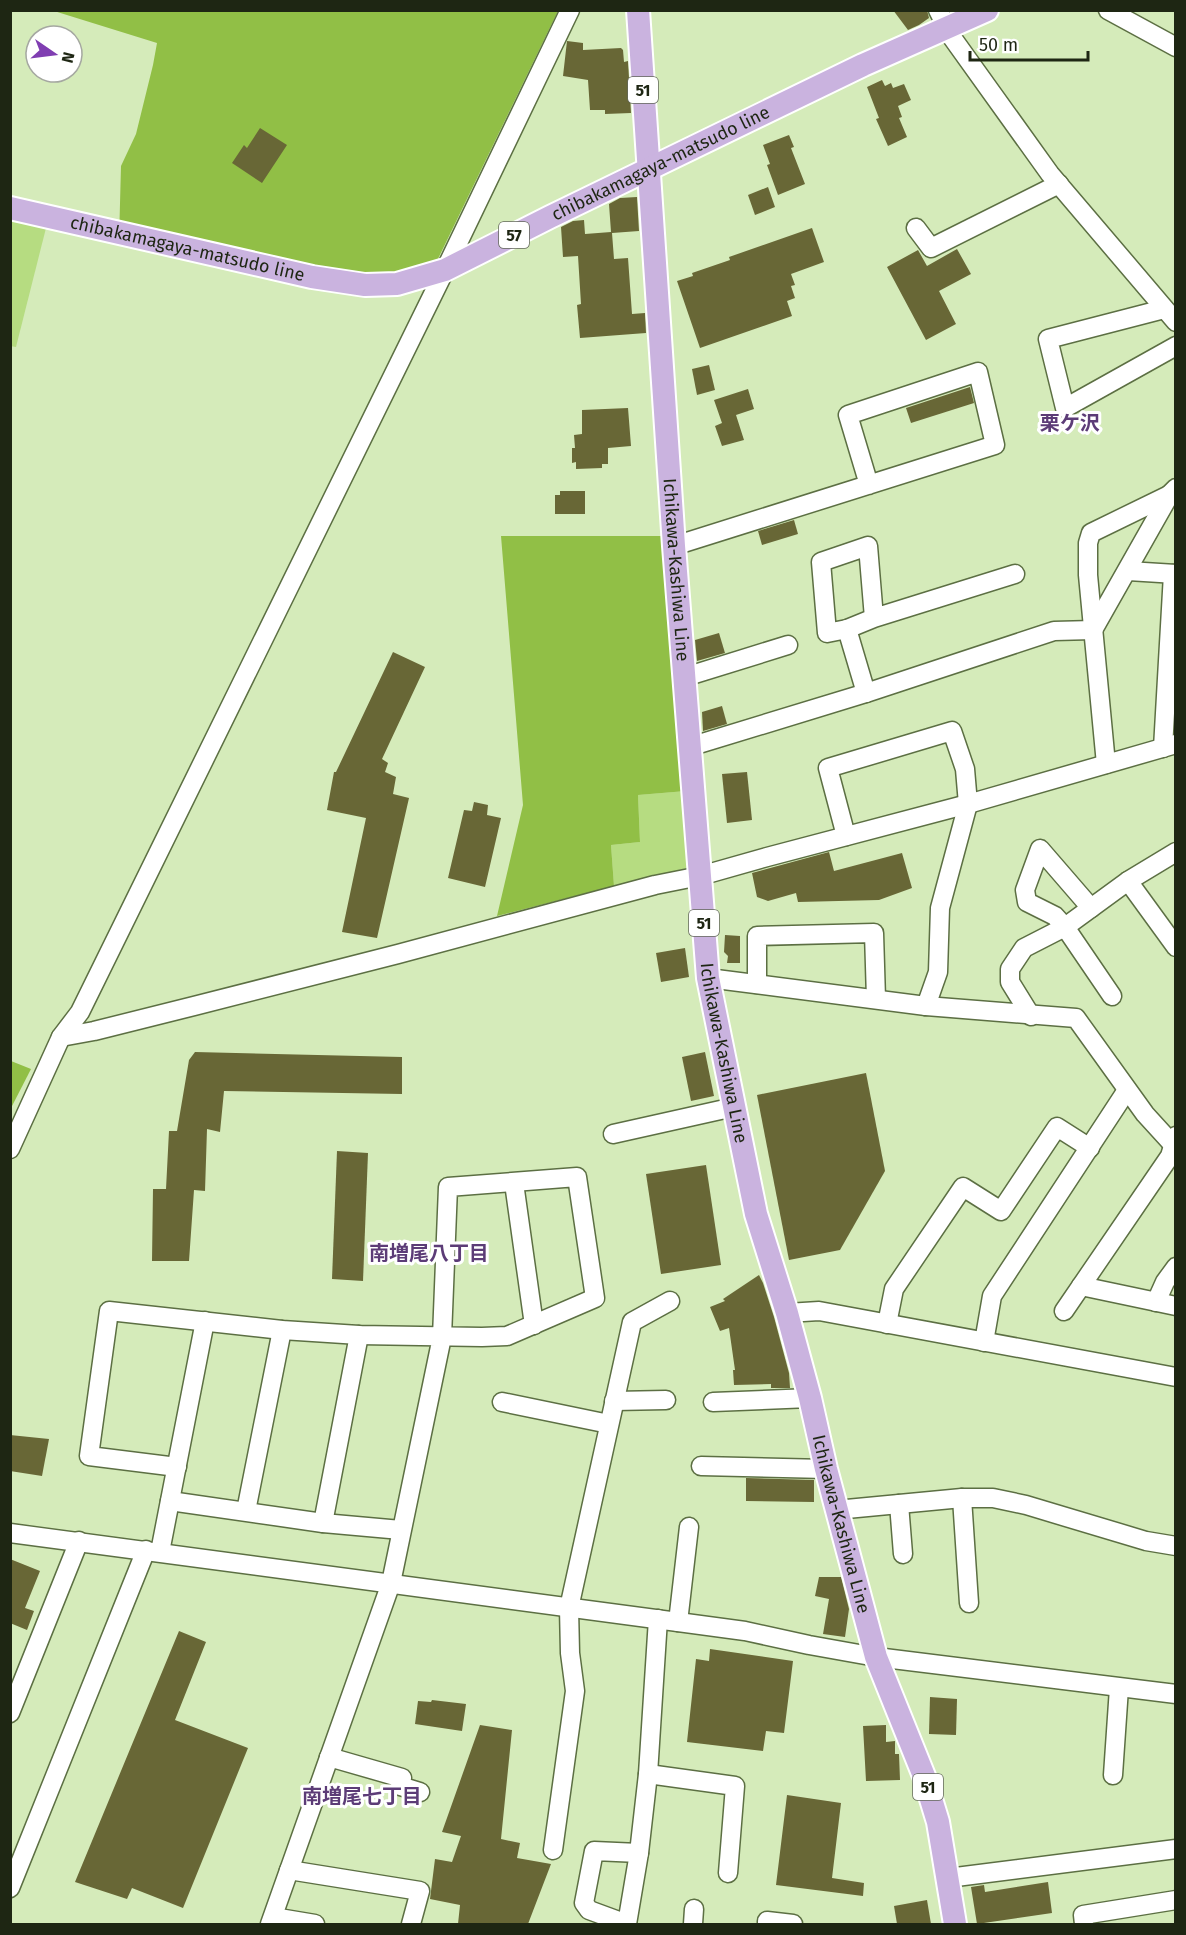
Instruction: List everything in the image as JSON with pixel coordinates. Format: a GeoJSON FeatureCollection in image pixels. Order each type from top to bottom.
{"type":"FeatureCollection","features":[{"type":"Feature","properties":{"kind":"main road","name":"Ichikawa-Kashiwa Line"},"geometry":{"type":"LineString","coordinates":[[638,10],[674,546],[708,978],[756,1214],[787,1313],[810,1398],[825,1469],[876,1657],[924,1776],[938,1822],[955,1924]]}},
{"type":"Feature","properties":{"kind":"main road","name":"chibakamagaya-matsudo line"},"geometry":{"type":"LineString","coordinates":[[10,208],[312,277],[355,283],[397,284],[445,270],[863,64],[943,19],[987,10]]}},
{"type":"Feature","properties":{"kind":"street"},"geometry":{"type":"LineString","coordinates":[[10,1149],[62,1037],[80,1012],[445,270],[570,10]]}},
{"type":"Feature","properties":{"kind":"street"},"geometry":{"type":"LineString","coordinates":[[1108,10],[1176,47]]}},
{"type":"Feature","properties":{"kind":"street"},"geometry":{"type":"LineString","coordinates":[[943,19],[951,36],[1059,184],[1170,316],[1048,339],[1065,408],[1176,346]]}},
{"type":"Feature","properties":{"kind":"street"},"geometry":{"type":"LineString","coordinates":[[916,228],[931,248],[1059,184]]}},
{"type":"Feature","properties":{"kind":"street"},"geometry":{"type":"LineString","coordinates":[[674,546],[869,485],[995,445],[978,372],[848,415],[869,485]]}},
{"type":"Feature","properties":{"kind":"street"},"geometry":{"type":"LineString","coordinates":[[1093,630],[1174,492]]}},
{"type":"Feature","properties":{"kind":"street"},"geometry":{"type":"LineString","coordinates":[[1106,765],[1088,575],[1088,543],[1091,533],[1174,492]]}},
{"type":"Feature","properties":{"kind":"street"},"geometry":{"type":"LineString","coordinates":[[874,618],[867,546],[821,562],[827,633],[847,629],[874,618],[1015,574]]}},
{"type":"Feature","properties":{"kind":"street"},"geometry":{"type":"LineString","coordinates":[[62,1037],[117,1026],[655,885],[700,876],[968,804],[1169,746],[1174,574],[1128,571]]}},
{"type":"Feature","properties":{"kind":"street"},"geometry":{"type":"LineString","coordinates":[[847,629],[866,693]]}},
{"type":"Feature","properties":{"kind":"street"},"geometry":{"type":"LineString","coordinates":[[689,747],[866,693],[1054,631],[1093,630]]}},
{"type":"Feature","properties":{"kind":"street"},"geometry":{"type":"LineString","coordinates":[[685,677],[788,645]]}},
{"type":"Feature","properties":{"kind":"street"},"geometry":{"type":"LineString","coordinates":[[846,836],[828,768],[952,731],[965,769],[968,804],[940,908],[939,972],[926,1006]]}},
{"type":"Feature","properties":{"kind":"street"},"geometry":{"type":"LineString","coordinates":[[1091,908],[1040,849],[1025,890],[1027,902],[1055,916],[1065,927],[1112,996]]}},
{"type":"Feature","properties":{"kind":"street"},"geometry":{"type":"LineString","coordinates":[[1031,1016],[1010,982],[1010,969],[1024,948],[1065,927],[1128,881],[1176,852]]}},
{"type":"Feature","properties":{"kind":"street"},"geometry":{"type":"LineString","coordinates":[[1128,881],[1176,947]]}},
{"type":"Feature","properties":{"kind":"street"},"geometry":{"type":"LineString","coordinates":[[757,984],[757,936],[874,933],[876,999]]}},
{"type":"Feature","properties":{"kind":"street"},"geometry":{"type":"LineString","coordinates":[[708,978],[926,1006],[1076,1018],[1145,1114],[1175,1143],[1170,1156],[1064,1311]]}},
{"type":"Feature","properties":{"kind":"street"},"geometry":{"type":"LineString","coordinates":[[984,1342],[992,1296],[1127,1090]]}},
{"type":"Feature","properties":{"kind":"street"},"geometry":{"type":"LineString","coordinates":[[613,1134],[734,1107]]}},
{"type":"Feature","properties":{"kind":"street"},"geometry":{"type":"LineString","coordinates":[[887,1324],[894,1288],[963,1187],[1001,1211],[1057,1127],[1090,1148]]}},
{"type":"Feature","properties":{"kind":"street"},"geometry":{"type":"LineString","coordinates":[[177,1467],[89,1456],[109,1311],[282,1330],[359,1335],[442,1337],[507,1336],[595,1298],[577,1178],[448,1187],[442,1337],[391,1582],[272,1921],[315,1924]]}},
{"type":"Feature","properties":{"kind":"street"},"geometry":{"type":"LineString","coordinates":[[514,1183],[534,1325]]}},
{"type":"Feature","properties":{"kind":"street"},"geometry":{"type":"LineString","coordinates":[[1156,1302],[1165,1282],[1176,1267]]}},
{"type":"Feature","properties":{"kind":"street"},"geometry":{"type":"LineString","coordinates":[[1081,1286],[1176,1305]]}},
{"type":"Feature","properties":{"kind":"street"},"geometry":{"type":"LineString","coordinates":[[553,1850],[575,1691],[570,1653],[569,1608],[632,1322],[670,1301]]}},
{"type":"Feature","properties":{"kind":"street"},"geometry":{"type":"LineString","coordinates":[[787,1313],[819,1311],[1176,1377]]}},
{"type":"Feature","properties":{"kind":"street"},"geometry":{"type":"LineString","coordinates":[[10,1888],[153,1551],[170,1501],[205,1321]]}},
{"type":"Feature","properties":{"kind":"street"},"geometry":{"type":"LineString","coordinates":[[246,1511],[282,1330]]}},
{"type":"Feature","properties":{"kind":"street"},"geometry":{"type":"LineString","coordinates":[[323,1523],[359,1335]]}},
{"type":"Feature","properties":{"kind":"street"},"geometry":{"type":"LineString","coordinates":[[713,1402],[810,1398]]}},
{"type":"Feature","properties":{"kind":"street"},"geometry":{"type":"LineString","coordinates":[[614,1401],[666,1400]]}},
{"type":"Feature","properties":{"kind":"street"},"geometry":{"type":"LineString","coordinates":[[502,1402],[609,1424]]}},
{"type":"Feature","properties":{"kind":"street"},"geometry":{"type":"LineString","coordinates":[[701,1466],[825,1469]]}},
{"type":"Feature","properties":{"kind":"street"},"geometry":{"type":"LineString","coordinates":[[836,1510],[962,1498],[993,1498],[1026,1504],[1146,1541],[1176,1546]]}},
{"type":"Feature","properties":{"kind":"street"},"geometry":{"type":"LineString","coordinates":[[962,1498],[969,1604]]}},
{"type":"Feature","properties":{"kind":"street"},"geometry":{"type":"LineString","coordinates":[[170,1501],[323,1523],[401,1530]]}},
{"type":"Feature","properties":{"kind":"street"},"geometry":{"type":"LineString","coordinates":[[898,1504],[903,1554]]}},
{"type":"Feature","properties":{"kind":"street"},"geometry":{"type":"LineString","coordinates":[[678,1622],[688,1527]]}},
{"type":"Feature","properties":{"kind":"street"},"geometry":{"type":"LineString","coordinates":[[10,1533],[745,1631],[876,1657],[1176,1694]]}},
{"type":"Feature","properties":{"kind":"street"},"geometry":{"type":"LineString","coordinates":[[10,1713],[79,1541]]}},
{"type":"Feature","properties":{"kind":"street"},"geometry":{"type":"LineString","coordinates":[[639,1854],[594,1851],[584,1903],[589,1910],[627,1924],[639,1854],[648,1774],[658,1619]]}},
{"type":"Feature","properties":{"kind":"street"},"geometry":{"type":"LineString","coordinates":[[1113,1775],[1119,1688]]}},
{"type":"Feature","properties":{"kind":"street"},"geometry":{"type":"LineString","coordinates":[[329,1757],[402,1778],[400,1786],[420,1792]]}},
{"type":"Feature","properties":{"kind":"street"},"geometry":{"type":"LineString","coordinates":[[648,1774],[735,1786],[728,1873]]}},
{"type":"Feature","properties":{"kind":"street"},"geometry":{"type":"LineString","coordinates":[[948,1878],[1176,1849]]}},
{"type":"Feature","properties":{"kind":"street"},"geometry":{"type":"LineString","coordinates":[[290,1870],[420,1891],[411,1924]]}},
{"type":"Feature","properties":{"kind":"street"},"geometry":{"type":"LineString","coordinates":[[1084,1924],[1083,1915],[1176,1900]]}},
{"type":"Feature","properties":{"kind":"street"},"geometry":{"type":"LineString","coordinates":[[767,1924],[767,1921],[793,1924]]}},
{"type":"Feature","properties":{"kind":"green space"},"geometry":{"type":"Polygon","coordinates":[[[54,11],[558,11],[435,265],[348,290],[119,241],[121,166],[136,134],[157,43],[54,11]]]}},
{"type":"Feature","properties":{"kind":"green space"},"geometry":{"type":"Polygon","coordinates":[[[10,218],[46,228],[16,347],[10,346],[10,218]]]}},
{"type":"Feature","properties":{"kind":"green space"},"geometry":{"type":"Polygon","coordinates":[[[501,536],[665,536],[686,791],[638,795],[640,842],[611,845],[614,886],[497,916],[523,805],[501,536]]]}},
{"type":"Feature","properties":{"kind":"green space"},"geometry":{"type":"Polygon","coordinates":[[[686,791],[691,867],[614,886],[611,845],[640,842],[638,795],[686,791]]]}},
{"type":"Feature","properties":{"kind":"green space"},"geometry":{"type":"Polygon","coordinates":[[[11,1061],[31,1069],[11,1108],[11,1061]]]}},
{"type":"Feature","properties":{"kind":"building"},"geometry":{"type":"Polygon","coordinates":[[[893,10],[927,10],[929,18],[908,30],[893,10]]]}},
{"type":"Feature","properties":{"kind":"building"},"geometry":{"type":"Polygon","coordinates":[[[567,41],[583,43],[583,50],[621,48],[623,50],[624,62],[628,61],[631,113],[605,114],[605,110],[590,110],[588,80],[563,76],[567,41]]]}},
{"type":"Feature","properties":{"kind":"building"},"geometry":{"type":"Polygon","coordinates":[[[882,80],[885,86],[891,83],[893,88],[904,84],[911,100],[898,106],[902,117],[899,118],[907,137],[888,146],[876,119],[879,118],[867,87],[882,80]]]}},
{"type":"Feature","properties":{"kind":"building"},"geometry":{"type":"Polygon","coordinates":[[[260,128],[287,145],[262,183],[232,163],[244,145],[247,148],[260,128]]]}},
{"type":"Feature","properties":{"kind":"building"},"geometry":{"type":"Polygon","coordinates":[[[789,135],[794,147],[791,148],[805,184],[778,195],[767,165],[770,164],[763,145],[789,135]]]}},
{"type":"Feature","properties":{"kind":"building"},"geometry":{"type":"Polygon","coordinates":[[[768,187],[775,207],[755,215],[748,195],[768,187]]]}},
{"type":"Feature","properties":{"kind":"building"},"geometry":{"type":"Polygon","coordinates":[[[637,197],[639,231],[612,233],[614,259],[628,258],[632,314],[645,313],[646,333],[580,338],[577,305],[581,304],[578,256],[563,257],[561,227],[573,221],[584,220],[585,234],[611,232],[609,204],[620,198],[637,197]]]}},
{"type":"Feature","properties":{"kind":"building"},"geometry":{"type":"Polygon","coordinates":[[[812,228],[824,262],[791,274],[795,285],[791,286],[795,298],[787,301],[792,316],[700,348],[677,281],[693,276],[692,273],[730,260],[729,257],[812,228]]]}},
{"type":"Feature","properties":{"kind":"building"},"geometry":{"type":"Polygon","coordinates":[[[957,249],[971,274],[939,291],[956,324],[926,340],[887,267],[918,250],[927,266],[957,249]]]}},
{"type":"Feature","properties":{"kind":"building"},"geometry":{"type":"Polygon","coordinates":[[[709,365],[715,390],[697,395],[692,369],[709,365]]]}},
{"type":"Feature","properties":{"kind":"building"},"geometry":{"type":"Polygon","coordinates":[[[970,387],[974,403],[911,423],[906,408],[970,387]]]}},
{"type":"Feature","properties":{"kind":"building"},"geometry":{"type":"Polygon","coordinates":[[[748,389],[754,409],[736,415],[744,440],[722,446],[715,426],[722,423],[714,400],[748,389]]]}},
{"type":"Feature","properties":{"kind":"building"},"geometry":{"type":"Polygon","coordinates":[[[628,408],[631,446],[608,448],[608,464],[602,464],[602,468],[576,469],[576,462],[572,463],[572,448],[575,448],[574,435],[582,434],[582,410],[628,408]]]}},
{"type":"Feature","properties":{"kind":"building"},"geometry":{"type":"Polygon","coordinates":[[[560,491],[585,491],[585,514],[555,514],[555,495],[560,495],[560,491]]]}},
{"type":"Feature","properties":{"kind":"building"},"geometry":{"type":"Polygon","coordinates":[[[794,520],[798,534],[762,545],[758,531],[794,520]]]}},
{"type":"Feature","properties":{"kind":"building"},"geometry":{"type":"Polygon","coordinates":[[[719,633],[725,653],[697,661],[695,640],[719,633]]]}},
{"type":"Feature","properties":{"kind":"building"},"geometry":{"type":"Polygon","coordinates":[[[393,652],[425,667],[382,759],[388,763],[385,772],[396,777],[393,794],[409,798],[377,938],[342,932],[366,818],[327,810],[334,772],[393,652]]]}},
{"type":"Feature","properties":{"kind":"building"},"geometry":{"type":"Polygon","coordinates":[[[722,706],[727,724],[703,731],[702,712],[722,706]]]}},
{"type":"Feature","properties":{"kind":"building"},"geometry":{"type":"Polygon","coordinates":[[[747,772],[752,820],[727,823],[722,774],[747,772]]]}},
{"type":"Feature","properties":{"kind":"building"},"geometry":{"type":"Polygon","coordinates":[[[474,802],[488,805],[487,815],[501,818],[485,887],[448,878],[464,810],[472,811],[474,802]]]}},
{"type":"Feature","properties":{"kind":"building"},"geometry":{"type":"Polygon","coordinates":[[[829,852],[834,871],[902,853],[912,888],[879,900],[798,902],[796,893],[768,901],[757,897],[752,873],[829,852]]]}},
{"type":"Feature","properties":{"kind":"building"},"geometry":{"type":"Polygon","coordinates":[[[725,935],[740,936],[740,963],[727,963],[728,956],[724,952],[725,935]]]}},
{"type":"Feature","properties":{"kind":"building"},"geometry":{"type":"Polygon","coordinates":[[[685,948],[689,977],[661,982],[656,953],[685,948]]]}},
{"type":"Feature","properties":{"kind":"building"},"geometry":{"type":"Polygon","coordinates":[[[195,1052],[402,1057],[402,1094],[224,1091],[220,1132],[207,1129],[205,1191],[194,1190],[189,1261],[152,1261],[153,1189],[166,1189],[169,1131],[177,1131],[189,1060],[195,1052]]]}},
{"type":"Feature","properties":{"kind":"building"},"geometry":{"type":"Polygon","coordinates":[[[705,1052],[714,1096],[691,1101],[682,1057],[705,1052]]]}},
{"type":"Feature","properties":{"kind":"building"},"geometry":{"type":"Polygon","coordinates":[[[866,1073],[885,1171],[840,1250],[789,1260],[757,1095],[866,1073]]]}},
{"type":"Feature","properties":{"kind":"building"},"geometry":{"type":"Polygon","coordinates":[[[337,1151],[368,1153],[363,1281],[332,1279],[337,1151]]]}},
{"type":"Feature","properties":{"kind":"building"},"geometry":{"type":"Polygon","coordinates":[[[706,1165],[721,1265],[661,1274],[646,1174],[706,1165]]]}},
{"type":"Feature","properties":{"kind":"building"},"geometry":{"type":"Polygon","coordinates":[[[759,1275],[774,1317],[789,1373],[790,1388],[771,1388],[771,1384],[734,1385],[733,1370],[735,1370],[729,1328],[720,1331],[710,1307],[725,1301],[723,1299],[759,1275]]]}},
{"type":"Feature","properties":{"kind":"building"},"geometry":{"type":"Polygon","coordinates":[[[10,1435],[49,1439],[42,1476],[10,1471],[10,1435]]]}},
{"type":"Feature","properties":{"kind":"building"},"geometry":{"type":"Polygon","coordinates":[[[746,1478],[814,1480],[814,1502],[746,1501],[746,1478]]]}},
{"type":"Feature","properties":{"kind":"building"},"geometry":{"type":"Polygon","coordinates":[[[10,1559],[40,1571],[25,1608],[34,1611],[27,1630],[10,1623],[10,1559]]]}},
{"type":"Feature","properties":{"kind":"building"},"geometry":{"type":"Polygon","coordinates":[[[819,1577],[841,1577],[849,1609],[845,1637],[823,1634],[829,1599],[815,1596],[819,1577]]]}},
{"type":"Feature","properties":{"kind":"building"},"geometry":{"type":"Polygon","coordinates":[[[179,1631],[206,1642],[175,1720],[248,1748],[183,1908],[132,1888],[127,1899],[75,1882],[179,1631]]]}},
{"type":"Feature","properties":{"kind":"building"},"geometry":{"type":"Polygon","coordinates":[[[710,1649],[793,1661],[784,1733],[766,1731],[763,1751],[687,1742],[696,1659],[709,1661],[710,1649]]]}},
{"type":"Feature","properties":{"kind":"building"},"geometry":{"type":"Polygon","coordinates":[[[930,1697],[957,1699],[956,1735],[929,1734],[930,1697]]]}},
{"type":"Feature","properties":{"kind":"building"},"geometry":{"type":"Polygon","coordinates":[[[432,1700],[466,1704],[462,1731],[415,1724],[418,1701],[431,1702],[432,1700]]]}},
{"type":"Feature","properties":{"kind":"building"},"geometry":{"type":"Polygon","coordinates":[[[480,1725],[512,1730],[501,1839],[520,1843],[517,1858],[551,1864],[528,1924],[458,1924],[460,1905],[430,1899],[435,1859],[452,1862],[461,1836],[442,1832],[480,1725]]]}},
{"type":"Feature","properties":{"kind":"building"},"geometry":{"type":"Polygon","coordinates":[[[886,1725],[886,1742],[895,1741],[895,1754],[899,1754],[900,1780],[866,1781],[863,1726],[886,1725]]]}},
{"type":"Feature","properties":{"kind":"building"},"geometry":{"type":"Polygon","coordinates":[[[787,1795],[841,1803],[832,1878],[864,1883],[863,1896],[776,1885],[787,1795]]]}},
{"type":"Feature","properties":{"kind":"building"},"geometry":{"type":"Polygon","coordinates":[[[1048,1882],[1052,1913],[977,1924],[971,1887],[984,1885],[985,1892],[1048,1882]]]}},
{"type":"Feature","properties":{"kind":"building"},"geometry":{"type":"Polygon","coordinates":[[[927,1900],[931,1924],[897,1924],[894,1906],[927,1900]]]}},
{"type":"Feature","properties":{"kind":"district","name":"栗ケ沢"},"geometry":{"type":"Point","coordinates":[1070,423]}},
{"type":"Feature","properties":{"kind":"district","name":"南増尾八丁目"},"geometry":{"type":"Point","coordinates":[429,1253]}},
{"type":"Feature","properties":{"kind":"district","name":"南増尾七丁目"},"geometry":{"type":"Point","coordinates":[362,1796]}}]}
